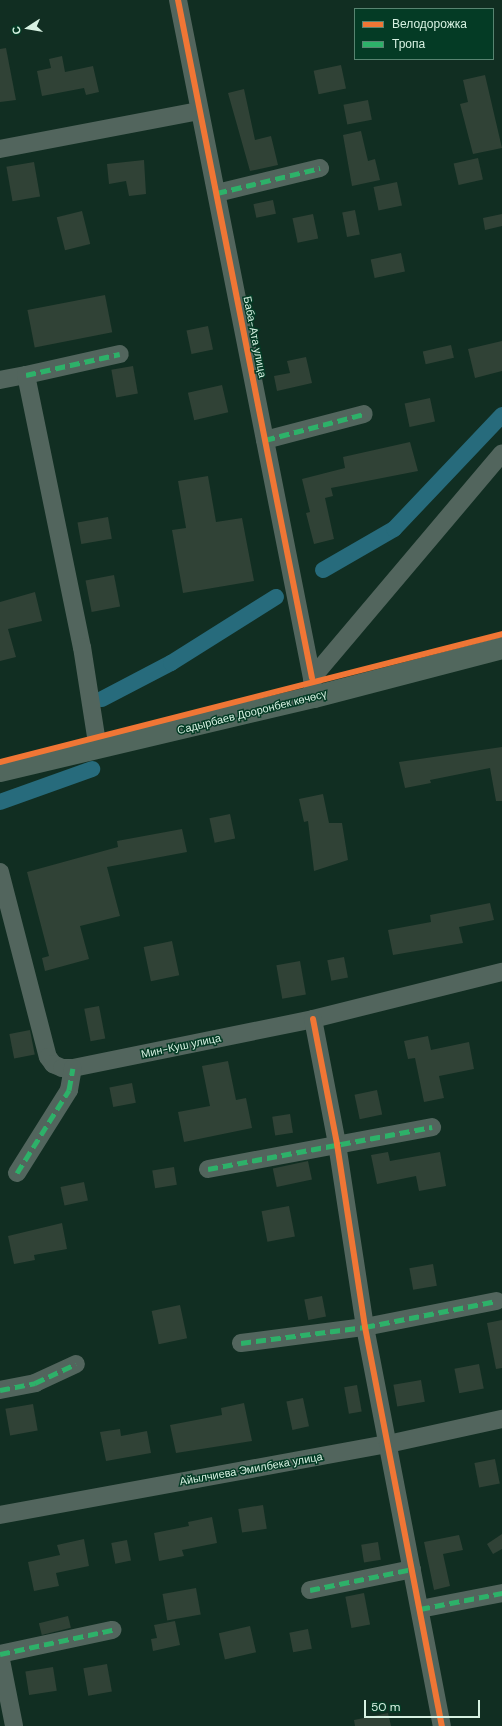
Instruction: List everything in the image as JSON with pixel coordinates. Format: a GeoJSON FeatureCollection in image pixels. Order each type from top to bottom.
{"type":"FeatureCollection","features":[{"type":"Feature","properties":{"kind":"main road","name":"Садырбаев Дооронбек көчөсү"},"geometry":{"type":"LineString","coordinates":[[0,771],[98,749],[313,687],[502,648]]}},
{"type":"Feature","properties":{"kind":"street","name":"Баба-Ата улица"},"geometry":{"type":"LineString","coordinates":[[178,0],[313,687]]}},
{"type":"Feature","properties":{"kind":"street"},"geometry":{"type":"LineString","coordinates":[[0,149],[199,111]]}},
{"type":"Feature","properties":{"kind":"street"},"geometry":{"type":"LineString","coordinates":[[217,193],[320,168]]}},
{"type":"Feature","properties":{"kind":"street"},"geometry":{"type":"LineString","coordinates":[[0,380],[120,354]]}},
{"type":"Feature","properties":{"kind":"street"},"geometry":{"type":"LineString","coordinates":[[26,375],[82,647],[98,749]]}},
{"type":"Feature","properties":{"kind":"street"},"geometry":{"type":"LineString","coordinates":[[264,440],[364,414]]}},
{"type":"Feature","properties":{"kind":"street"},"geometry":{"type":"LineString","coordinates":[[313,687],[502,454]]}},
{"type":"Feature","properties":{"kind":"street","name":"Мин-Куш улица"},"geometry":{"type":"LineString","coordinates":[[0,872],[48,1056],[53,1064],[62,1068],[73,1068],[313,1019],[502,972]]}},
{"type":"Feature","properties":{"kind":"street"},"geometry":{"type":"LineString","coordinates":[[313,1019],[337,1144],[365,1327],[442,1726]]}},
{"type":"Feature","properties":{"kind":"street"},"geometry":{"type":"LineString","coordinates":[[17,1173],[69,1090],[73,1068]]}},
{"type":"Feature","properties":{"kind":"street"},"geometry":{"type":"LineString","coordinates":[[208,1169],[432,1127]]}},
{"type":"Feature","properties":{"kind":"street"},"geometry":{"type":"LineString","coordinates":[[241,1343],[365,1327],[496,1301]]}},
{"type":"Feature","properties":{"kind":"street"},"geometry":{"type":"LineString","coordinates":[[0,1390],[35,1382],[76,1364]]}},
{"type":"Feature","properties":{"kind":"street","name":"Айылчиева Эмилбека улица"},"geometry":{"type":"LineString","coordinates":[[0,1516],[388,1444],[502,1419]]}},
{"type":"Feature","properties":{"kind":"street"},"geometry":{"type":"LineString","coordinates":[[310,1590],[412,1569]]}},
{"type":"Feature","properties":{"kind":"street"},"geometry":{"type":"LineString","coordinates":[[420,1609],[502,1593]]}},
{"type":"Feature","properties":{"kind":"street"},"geometry":{"type":"LineString","coordinates":[[14,1726],[0,1655],[112,1630]]}},
{"type":"Feature","properties":{"kind":"building"},"geometry":{"type":"Polygon","coordinates":[[[6,48],[16,100],[0,102],[0,49],[6,48]]]}},
{"type":"Feature","properties":{"kind":"building"},"geometry":{"type":"Polygon","coordinates":[[[62,56],[65,72],[93,66],[99,92],[86,95],[84,88],[42,96],[37,71],[51,68],[49,59],[62,56]]]}},
{"type":"Feature","properties":{"kind":"building"},"geometry":{"type":"Polygon","coordinates":[[[341,65],[346,88],[319,94],[314,71],[341,65]]]}},
{"type":"Feature","properties":{"kind":"building"},"geometry":{"type":"Polygon","coordinates":[[[485,75],[502,148],[473,154],[460,104],[468,102],[463,80],[485,75]]]}},
{"type":"Feature","properties":{"kind":"building"},"geometry":{"type":"Polygon","coordinates":[[[244,89],[255,140],[271,136],[278,165],[250,171],[228,93],[244,89]]]}},
{"type":"Feature","properties":{"kind":"building"},"geometry":{"type":"Polygon","coordinates":[[[368,100],[372,120],[347,124],[343,105],[368,100]]]}},
{"type":"Feature","properties":{"kind":"building"},"geometry":{"type":"Polygon","coordinates":[[[361,131],[368,161],[375,159],[380,180],[352,186],[343,135],[361,131]]]}},
{"type":"Feature","properties":{"kind":"building"},"geometry":{"type":"Polygon","coordinates":[[[478,158],[483,179],[459,185],[454,164],[478,158]]]}},
{"type":"Feature","properties":{"kind":"building"},"geometry":{"type":"Polygon","coordinates":[[[144,160],[146,194],[129,196],[126,181],[109,184],[107,164],[144,160]]]}},
{"type":"Feature","properties":{"kind":"building"},"geometry":{"type":"Polygon","coordinates":[[[34,162],[40,196],[13,201],[6,167],[34,162]]]}},
{"type":"Feature","properties":{"kind":"building"},"geometry":{"type":"Polygon","coordinates":[[[397,182],[402,205],[379,210],[374,187],[397,182]]]}},
{"type":"Feature","properties":{"kind":"building"},"geometry":{"type":"Polygon","coordinates":[[[273,200],[276,214],[256,218],[253,204],[273,200]]]}},
{"type":"Feature","properties":{"kind":"building"},"geometry":{"type":"Polygon","coordinates":[[[355,210],[360,235],[347,237],[342,212],[355,210]]]}},
{"type":"Feature","properties":{"kind":"building"},"geometry":{"type":"Polygon","coordinates":[[[82,211],[90,244],[65,250],[57,217],[82,211]]]}},
{"type":"Feature","properties":{"kind":"building"},"geometry":{"type":"Polygon","coordinates":[[[313,214],[318,238],[298,243],[292,218],[313,214]]]}},
{"type":"Feature","properties":{"kind":"building"},"geometry":{"type":"Polygon","coordinates":[[[502,214],[502,226],[485,230],[483,218],[502,214]]]}},
{"type":"Feature","properties":{"kind":"building"},"geometry":{"type":"Polygon","coordinates":[[[401,253],[405,272],[375,278],[371,259],[401,253]]]}},
{"type":"Feature","properties":{"kind":"building"},"geometry":{"type":"Polygon","coordinates":[[[105,295],[112,332],[35,347],[27,310],[105,295]]]}},
{"type":"Feature","properties":{"kind":"building"},"geometry":{"type":"Polygon","coordinates":[[[208,326],[213,349],[191,354],[186,331],[208,326]]]}},
{"type":"Feature","properties":{"kind":"building"},"geometry":{"type":"Polygon","coordinates":[[[502,341],[502,371],[475,378],[468,349],[502,341]]]}},
{"type":"Feature","properties":{"kind":"building"},"geometry":{"type":"Polygon","coordinates":[[[451,345],[454,358],[426,364],[423,352],[451,345]]]}},
{"type":"Feature","properties":{"kind":"building"},"geometry":{"type":"Polygon","coordinates":[[[306,357],[312,383],[277,391],[274,376],[290,373],[287,361],[306,357]]]}},
{"type":"Feature","properties":{"kind":"building"},"geometry":{"type":"Polygon","coordinates":[[[133,366],[138,394],[116,397],[111,370],[133,366]]]}},
{"type":"Feature","properties":{"kind":"building"},"geometry":{"type":"Polygon","coordinates":[[[222,385],[228,412],[194,420],[188,393],[222,385]]]}},
{"type":"Feature","properties":{"kind":"building"},"geometry":{"type":"Polygon","coordinates":[[[430,398],[435,421],[410,427],[405,403],[430,398]]]}},
{"type":"Feature","properties":{"kind":"building"},"geometry":{"type":"Polygon","coordinates":[[[410,442],[418,471],[331,488],[333,496],[325,498],[334,539],[314,544],[306,513],[310,512],[302,479],[345,468],[343,457],[410,442]]]}},
{"type":"Feature","properties":{"kind":"building"},"geometry":{"type":"Polygon","coordinates":[[[208,476],[216,522],[242,518],[254,581],[183,593],[172,530],[186,528],[178,481],[208,476]]]}},
{"type":"Feature","properties":{"kind":"building"},"geometry":{"type":"Polygon","coordinates":[[[108,517],[112,539],[81,544],[77,522],[108,517]]]}},
{"type":"Feature","properties":{"kind":"building"},"geometry":{"type":"Polygon","coordinates":[[[114,575],[120,606],[92,612],[86,581],[114,575]]]}},
{"type":"Feature","properties":{"kind":"building"},"geometry":{"type":"Polygon","coordinates":[[[35,592],[42,621],[8,629],[16,657],[0,661],[0,602],[35,592]]]}},
{"type":"Feature","properties":{"kind":"building"},"geometry":{"type":"Polygon","coordinates":[[[502,747],[502,801],[496,801],[490,768],[430,780],[431,783],[405,788],[399,762],[502,747]]]}},
{"type":"Feature","properties":{"kind":"building"},"geometry":{"type":"Polygon","coordinates":[[[323,794],[329,823],[342,823],[348,860],[314,871],[308,821],[304,822],[299,799],[323,794]]]}},
{"type":"Feature","properties":{"kind":"building"},"geometry":{"type":"Polygon","coordinates":[[[230,814],[235,838],[215,843],[209,818],[230,814]]]}},
{"type":"Feature","properties":{"kind":"building"},"geometry":{"type":"Polygon","coordinates":[[[182,829],[187,852],[107,867],[120,916],[80,926],[89,959],[45,971],[42,958],[49,956],[27,872],[118,847],[117,841],[182,829]]]}},
{"type":"Feature","properties":{"kind":"building"},"geometry":{"type":"Polygon","coordinates":[[[490,903],[494,920],[459,927],[463,943],[393,955],[388,930],[431,922],[430,915],[490,903]]]}},
{"type":"Feature","properties":{"kind":"building"},"geometry":{"type":"Polygon","coordinates":[[[172,941],[179,975],[151,981],[144,947],[172,941]]]}},
{"type":"Feature","properties":{"kind":"building"},"geometry":{"type":"Polygon","coordinates":[[[344,957],[348,978],[331,981],[327,960],[344,957]]]}},
{"type":"Feature","properties":{"kind":"building"},"geometry":{"type":"Polygon","coordinates":[[[300,961],[306,994],[282,999],[276,965],[300,961]]]}},
{"type":"Feature","properties":{"kind":"building"},"geometry":{"type":"Polygon","coordinates":[[[99,1006],[105,1038],[91,1041],[84,1009],[99,1006]]]}},
{"type":"Feature","properties":{"kind":"building"},"geometry":{"type":"Polygon","coordinates":[[[30,1030],[35,1055],[14,1059],[9,1034],[30,1030]]]}},
{"type":"Feature","properties":{"kind":"building"},"geometry":{"type":"Polygon","coordinates":[[[428,1036],[431,1050],[469,1042],[474,1069],[439,1076],[444,1098],[424,1102],[415,1058],[408,1059],[404,1041],[428,1036]]]}},
{"type":"Feature","properties":{"kind":"building"},"geometry":{"type":"Polygon","coordinates":[[[228,1061],[236,1100],[246,1098],[252,1128],[184,1142],[178,1112],[210,1106],[202,1066],[228,1061]]]}},
{"type":"Feature","properties":{"kind":"building"},"geometry":{"type":"Polygon","coordinates":[[[132,1083],[136,1103],[113,1107],[109,1087],[132,1083]]]}},
{"type":"Feature","properties":{"kind":"building"},"geometry":{"type":"Polygon","coordinates":[[[377,1090],[382,1114],[360,1119],[355,1095],[377,1090]]]}},
{"type":"Feature","properties":{"kind":"building"},"geometry":{"type":"Polygon","coordinates":[[[290,1114],[293,1133],[275,1136],[272,1117],[290,1114]]]}},
{"type":"Feature","properties":{"kind":"building"},"geometry":{"type":"Polygon","coordinates":[[[388,1152],[390,1161],[440,1152],[446,1186],[419,1191],[416,1176],[377,1184],[371,1155],[388,1152]]]}},
{"type":"Feature","properties":{"kind":"building"},"geometry":{"type":"Polygon","coordinates":[[[308,1161],[312,1180],[277,1187],[273,1168],[308,1161]]]}},
{"type":"Feature","properties":{"kind":"building"},"geometry":{"type":"Polygon","coordinates":[[[174,1167],[177,1185],[155,1188],[152,1170],[174,1167]]]}},
{"type":"Feature","properties":{"kind":"building"},"geometry":{"type":"Polygon","coordinates":[[[84,1182],[88,1201],[64,1206],[61,1187],[84,1182]]]}},
{"type":"Feature","properties":{"kind":"building"},"geometry":{"type":"Polygon","coordinates":[[[289,1206],[295,1236],[267,1242],[262,1211],[289,1206]]]}},
{"type":"Feature","properties":{"kind":"building"},"geometry":{"type":"Polygon","coordinates":[[[62,1223],[67,1249],[34,1255],[35,1260],[14,1264],[8,1236],[62,1223]]]}},
{"type":"Feature","properties":{"kind":"building"},"geometry":{"type":"Polygon","coordinates":[[[433,1264],[437,1286],[413,1290],[409,1268],[433,1264]]]}},
{"type":"Feature","properties":{"kind":"building"},"geometry":{"type":"Polygon","coordinates":[[[322,1296],[326,1317],[308,1320],[304,1299],[322,1296]]]}},
{"type":"Feature","properties":{"kind":"building"},"geometry":{"type":"Polygon","coordinates":[[[180,1305],[187,1338],[159,1344],[152,1311],[180,1305]]]}},
{"type":"Feature","properties":{"kind":"building"},"geometry":{"type":"Polygon","coordinates":[[[502,1320],[502,1368],[496,1369],[487,1323],[502,1320]]]}},
{"type":"Feature","properties":{"kind":"building"},"geometry":{"type":"Polygon","coordinates":[[[479,1364],[484,1389],[459,1393],[454,1369],[479,1364]]]}},
{"type":"Feature","properties":{"kind":"building"},"geometry":{"type":"Polygon","coordinates":[[[421,1380],[425,1402],[397,1407],[393,1385],[421,1380]]]}},
{"type":"Feature","properties":{"kind":"building"},"geometry":{"type":"Polygon","coordinates":[[[357,1385],[362,1412],[349,1414],[344,1387],[357,1385]]]}},
{"type":"Feature","properties":{"kind":"building"},"geometry":{"type":"Polygon","coordinates":[[[303,1398],[309,1426],[292,1430],[286,1402],[303,1398]]]}},
{"type":"Feature","properties":{"kind":"building"},"geometry":{"type":"Polygon","coordinates":[[[244,1403],[252,1441],[176,1453],[170,1425],[222,1415],[221,1408],[244,1403]]]}},
{"type":"Feature","properties":{"kind":"building"},"geometry":{"type":"Polygon","coordinates":[[[33,1404],[38,1431],[10,1435],[5,1409],[33,1404]]]}},
{"type":"Feature","properties":{"kind":"building"},"geometry":{"type":"Polygon","coordinates":[[[120,1429],[121,1436],[147,1431],[151,1453],[106,1461],[100,1432],[120,1429]]]}},
{"type":"Feature","properties":{"kind":"building"},"geometry":{"type":"Polygon","coordinates":[[[495,1459],[500,1484],[479,1488],[474,1463],[495,1459]]]}},
{"type":"Feature","properties":{"kind":"building"},"geometry":{"type":"Polygon","coordinates":[[[263,1505],[267,1529],[242,1533],[238,1509],[263,1505]]]}},
{"type":"Feature","properties":{"kind":"building"},"geometry":{"type":"Polygon","coordinates":[[[212,1517],[217,1543],[182,1550],[184,1556],[159,1561],[154,1533],[189,1526],[188,1522],[212,1517]]]}},
{"type":"Feature","properties":{"kind":"building"},"geometry":{"type":"Polygon","coordinates":[[[502,1534],[502,1549],[493,1554],[487,1544],[502,1534]]]}},
{"type":"Feature","properties":{"kind":"building"},"geometry":{"type":"Polygon","coordinates":[[[459,1535],[463,1550],[443,1554],[450,1586],[434,1590],[424,1542],[459,1535]]]}},
{"type":"Feature","properties":{"kind":"building"},"geometry":{"type":"Polygon","coordinates":[[[84,1539],[89,1566],[56,1573],[59,1586],[34,1591],[28,1562],[60,1555],[57,1545],[84,1539]]]}},
{"type":"Feature","properties":{"kind":"building"},"geometry":{"type":"Polygon","coordinates":[[[127,1540],[131,1561],[115,1564],[111,1543],[127,1540]]]}},
{"type":"Feature","properties":{"kind":"building"},"geometry":{"type":"Polygon","coordinates":[[[378,1542],[381,1560],[364,1562],[361,1545],[378,1542]]]}},
{"type":"Feature","properties":{"kind":"building"},"geometry":{"type":"Polygon","coordinates":[[[196,1588],[201,1615],[167,1620],[163,1594],[196,1588]]]}},
{"type":"Feature","properties":{"kind":"building"},"geometry":{"type":"Polygon","coordinates":[[[364,1593],[370,1624],[351,1628],[345,1597],[364,1593]]]}},
{"type":"Feature","properties":{"kind":"building"},"geometry":{"type":"Polygon","coordinates":[[[68,1616],[71,1628],[42,1635],[39,1623],[68,1616]]]}},
{"type":"Feature","properties":{"kind":"building"},"geometry":{"type":"Polygon","coordinates":[[[175,1621],[180,1645],[153,1651],[151,1639],[157,1638],[154,1625],[175,1621]]]}},
{"type":"Feature","properties":{"kind":"building"},"geometry":{"type":"Polygon","coordinates":[[[250,1626],[256,1652],[225,1660],[219,1633],[250,1626]]]}},
{"type":"Feature","properties":{"kind":"building"},"geometry":{"type":"Polygon","coordinates":[[[308,1629],[312,1649],[293,1652],[289,1633],[308,1629]]]}},
{"type":"Feature","properties":{"kind":"building"},"geometry":{"type":"Polygon","coordinates":[[[107,1664],[112,1692],[88,1696],[83,1668],[107,1664]]]}},
{"type":"Feature","properties":{"kind":"building"},"geometry":{"type":"Polygon","coordinates":[[[53,1667],[57,1691],[29,1695],[25,1671],[53,1667]]]}},
{"type":"Feature","properties":{"kind":"building"},"geometry":{"type":"Polygon","coordinates":[[[388,1713],[391,1726],[355,1726],[354,1720],[388,1713]]]}},
{"type":"Feature","properties":{"kind":"waterway"},"geometry":{"type":"LineString","coordinates":[[323,570],[394,529],[502,415]]}},
{"type":"Feature","properties":{"kind":"waterway"},"geometry":{"type":"LineString","coordinates":[[102,699],[171,663],[276,597]]}},
{"type":"Feature","properties":{"kind":"waterway"},"geometry":{"type":"LineString","coordinates":[[0,802],[92,769]]}},
{"type":"Feature","properties":{"kind":"marked path"},"geometry":{"type":"LineString","coordinates":[[217,193],[320,168]]}},
{"type":"Feature","properties":{"kind":"marked path"},"geometry":{"type":"LineString","coordinates":[[26,375],[120,354]]}},
{"type":"Feature","properties":{"kind":"marked path"},"geometry":{"type":"LineString","coordinates":[[265,440],[364,414]]}},
{"type":"Feature","properties":{"kind":"marked path"},"geometry":{"type":"LineString","coordinates":[[17,1173],[69,1090],[73,1068]]}},
{"type":"Feature","properties":{"kind":"marked path"},"geometry":{"type":"LineString","coordinates":[[208,1169],[432,1127]]}},
{"type":"Feature","properties":{"kind":"marked path"},"geometry":{"type":"LineString","coordinates":[[241,1343],[365,1327],[496,1301]]}},
{"type":"Feature","properties":{"kind":"marked path"},"geometry":{"type":"LineString","coordinates":[[0,1390],[35,1383],[76,1364]]}},
{"type":"Feature","properties":{"kind":"marked path"},"geometry":{"type":"LineString","coordinates":[[310,1590],[412,1569]]}},
{"type":"Feature","properties":{"kind":"marked path"},"geometry":{"type":"LineString","coordinates":[[420,1609],[502,1593]]}},
{"type":"Feature","properties":{"kind":"marked path"},"geometry":{"type":"LineString","coordinates":[[0,1654],[112,1630]]}},
{"type":"Feature","properties":{"kind":"cycle path"},"geometry":{"type":"LineString","coordinates":[[178,0],[312,678]]}},
{"type":"Feature","properties":{"kind":"cycle path"},"geometry":{"type":"LineString","coordinates":[[0,762],[502,634]]}},
{"type":"Feature","properties":{"kind":"cycle path"},"geometry":{"type":"LineString","coordinates":[[313,1019],[337,1144],[365,1327],[442,1726]]}}]}
